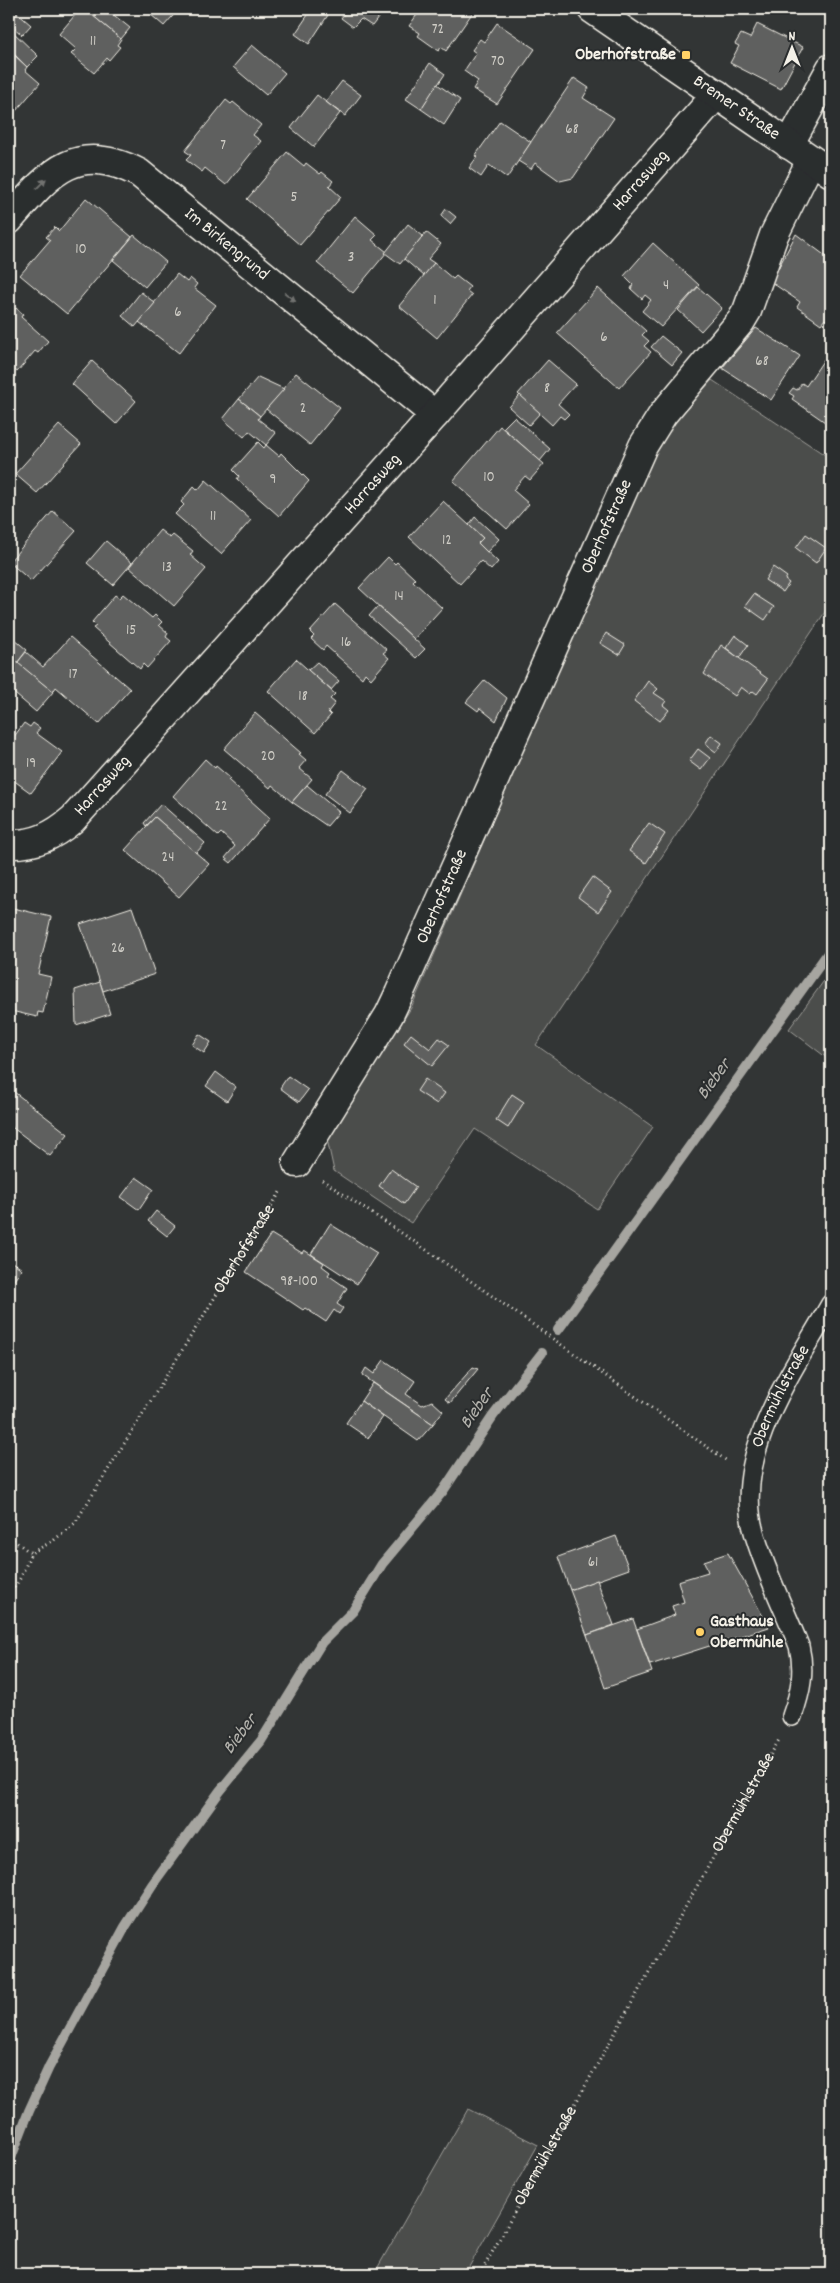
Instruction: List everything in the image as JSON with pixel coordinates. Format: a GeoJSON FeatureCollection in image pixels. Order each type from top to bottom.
{"type":"FeatureCollection","features":[{"type":"Feature","properties":{"kind":"street","name":"Bremer Straße"},"geometry":{"type":"LineString","coordinates":[[592,9],[810,159]]}},
{"type":"Feature","properties":{"kind":"street","name":"Oberhofstraße"},"geometry":{"type":"LineString","coordinates":[[297,1164],[389,1016],[643,446],[663,414],[747,311],[770,244],[810,159],[831,68]]}},
{"type":"Feature","properties":{"kind":"street","name":"Harrasweg"},"geometry":{"type":"LineString","coordinates":[[9,844],[20,845],[48,838],[73,820],[435,415],[717,94]]}},
{"type":"Feature","properties":{"kind":"street","name":"Im Birkengrund"},"geometry":{"type":"LineString","coordinates":[[9,220],[41,183],[70,163],[85,160],[100,161],[127,167],[139,173],[435,415]]}},
{"type":"Feature","properties":{"kind":"lane","name":"Obermühlstraße"},"geometry":{"type":"LineString","coordinates":[[792,1716],[800,1692],[802,1660],[799,1646],[754,1532],[750,1510],[750,1477],[772,1409],[831,1304]]}},
{"type":"Feature","properties":{"kind":"path"},"geometry":{"type":"LineString","coordinates":[[297,1164],[418,1244],[750,1477]]}},
{"type":"Feature","properties":{"kind":"path","name":"Oberhofstraße"},"geometry":{"type":"LineString","coordinates":[[30,1553],[52,1541],[75,1523],[297,1164]]}},
{"type":"Feature","properties":{"kind":"path"},"geometry":{"type":"LineString","coordinates":[[9,1537],[30,1553],[9,1596]]}},
{"type":"Feature","properties":{"kind":"path","name":"Obermühlstraße"},"geometry":{"type":"LineString","coordinates":[[480,2274],[792,1716]]}},
{"type":"Feature","properties":{"kind":"shaded area"},"geometry":{"type":"Polygon","coordinates":[[[712,380],[831,459],[831,603],[536,1045],[653,1127],[597,1209],[475,1129],[411,1223],[334,1171],[327,1139],[411,1008],[655,448],[671,425],[712,380]]]}},
{"type":"Feature","properties":{"kind":"shaded area"},"geometry":{"type":"Polygon","coordinates":[[[831,971],[831,1061],[789,1029],[831,971]]]}},
{"type":"Feature","properties":{"kind":"shaded area"},"geometry":{"type":"Polygon","coordinates":[[[468,2109],[538,2145],[465,2274],[374,2274],[468,2109]]]}},
{"type":"Feature","properties":{"kind":"building"},"geometry":{"type":"Polygon","coordinates":[[[80,9],[85,9],[121,39],[117,45],[120,47],[94,73],[71,54],[76,49],[59,34],[80,9]]]}},
{"type":"Feature","properties":{"kind":"building"},"geometry":{"type":"Polygon","coordinates":[[[85,9],[112,9],[110,12],[130,28],[121,39],[85,9]]]}},
{"type":"Feature","properties":{"kind":"building"},"geometry":{"type":"Polygon","coordinates":[[[149,9],[179,9],[164,26],[150,14],[152,11],[149,9]]]}},
{"type":"Feature","properties":{"kind":"building"},"geometry":{"type":"Polygon","coordinates":[[[312,9],[319,9],[328,15],[309,44],[295,34],[312,9]]]}},
{"type":"Feature","properties":{"kind":"building"},"geometry":{"type":"Polygon","coordinates":[[[345,9],[385,9],[372,26],[361,19],[353,27],[341,18],[347,10],[345,9]]]}},
{"type":"Feature","properties":{"kind":"building"},"geometry":{"type":"Polygon","coordinates":[[[421,9],[475,9],[446,51],[441,47],[439,51],[418,36],[420,33],[409,26],[421,9]]]}},
{"type":"Feature","properties":{"kind":"building"},"geometry":{"type":"Polygon","coordinates":[[[16,12],[31,25],[22,35],[9,23],[16,12]]]}},
{"type":"Feature","properties":{"kind":"building"},"geometry":{"type":"Polygon","coordinates":[[[497,23],[535,49],[497,104],[473,89],[478,81],[464,71],[476,53],[472,50],[480,39],[484,42],[497,23]]]}},
{"type":"Feature","properties":{"kind":"building"},"geometry":{"type":"Polygon","coordinates":[[[757,24],[803,47],[781,89],[730,63],[739,46],[735,44],[741,34],[750,38],[757,24]]]}},
{"type":"Feature","properties":{"kind":"building"},"geometry":{"type":"Polygon","coordinates":[[[9,28],[38,56],[27,67],[9,49],[9,28]]]}},
{"type":"Feature","properties":{"kind":"building"},"geometry":{"type":"Polygon","coordinates":[[[252,45],[285,73],[266,95],[233,67],[252,45]]]}},
{"type":"Feature","properties":{"kind":"building"},"geometry":{"type":"Polygon","coordinates":[[[13,54],[27,67],[25,70],[40,83],[9,119],[9,59],[13,54]]]}},
{"type":"Feature","properties":{"kind":"building"},"geometry":{"type":"Polygon","coordinates":[[[430,63],[445,74],[421,109],[406,99],[430,63]]]}},
{"type":"Feature","properties":{"kind":"building"},"geometry":{"type":"Polygon","coordinates":[[[574,78],[589,88],[583,98],[614,118],[573,178],[560,181],[535,163],[531,169],[518,161],[574,78]]]}},
{"type":"Feature","properties":{"kind":"building"},"geometry":{"type":"Polygon","coordinates":[[[342,81],[361,95],[345,116],[326,102],[342,81]]]}},
{"type":"Feature","properties":{"kind":"building"},"geometry":{"type":"Polygon","coordinates":[[[437,84],[460,100],[444,125],[421,109],[437,84]]]}},
{"type":"Feature","properties":{"kind":"building"},"geometry":{"type":"Polygon","coordinates":[[[317,95],[340,113],[314,147],[291,128],[317,95]]]}},
{"type":"Feature","properties":{"kind":"building"},"geometry":{"type":"Polygon","coordinates":[[[226,100],[231,104],[233,102],[261,125],[253,135],[261,141],[226,185],[205,168],[202,172],[186,160],[191,155],[185,151],[226,100]]]}},
{"type":"Feature","properties":{"kind":"building"},"geometry":{"type":"Polygon","coordinates":[[[500,121],[531,142],[507,178],[489,165],[481,177],[469,168],[477,157],[475,156],[500,121]]]}},
{"type":"Feature","properties":{"kind":"building"},"geometry":{"type":"Polygon","coordinates":[[[287,152],[304,166],[306,163],[333,181],[329,186],[341,197],[300,245],[247,199],[287,152]]]}},
{"type":"Feature","properties":{"kind":"building"},"geometry":{"type":"Polygon","coordinates":[[[86,198],[132,237],[67,314],[20,275],[50,240],[46,237],[55,227],[59,231],[86,198]]]}},
{"type":"Feature","properties":{"kind":"building"},"geometry":{"type":"Polygon","coordinates":[[[446,209],[456,217],[450,224],[441,216],[446,209]]]}},
{"type":"Feature","properties":{"kind":"building"},"geometry":{"type":"Polygon","coordinates":[[[355,216],[377,235],[372,240],[387,252],[353,293],[317,263],[355,216]]]}},
{"type":"Feature","properties":{"kind":"building"},"geometry":{"type":"Polygon","coordinates":[[[408,224],[423,236],[400,264],[385,253],[408,224]]]}},
{"type":"Feature","properties":{"kind":"building"},"geometry":{"type":"Polygon","coordinates":[[[426,232],[441,244],[428,259],[434,263],[424,276],[404,259],[426,232]]]}},
{"type":"Feature","properties":{"kind":"building"},"geometry":{"type":"Polygon","coordinates":[[[796,234],[831,260],[825,267],[831,271],[831,324],[825,319],[821,324],[797,307],[800,302],[771,282],[796,234]]]}},
{"type":"Feature","properties":{"kind":"building"},"geometry":{"type":"Polygon","coordinates":[[[134,235],[166,262],[145,287],[113,260],[134,235]]]}},
{"type":"Feature","properties":{"kind":"building"},"geometry":{"type":"Polygon","coordinates":[[[653,243],[699,285],[661,327],[642,311],[651,300],[645,295],[642,299],[631,289],[633,285],[624,276],[653,243]]]}},
{"type":"Feature","properties":{"kind":"building"},"geometry":{"type":"Polygon","coordinates":[[[434,263],[453,279],[456,276],[470,287],[467,291],[472,295],[437,338],[399,306],[434,263]]]}},
{"type":"Feature","properties":{"kind":"building"},"geometry":{"type":"Polygon","coordinates":[[[177,274],[187,282],[190,278],[197,284],[194,288],[216,305],[179,353],[139,322],[177,274]]]}},
{"type":"Feature","properties":{"kind":"building"},"geometry":{"type":"Polygon","coordinates":[[[698,287],[722,308],[701,331],[678,310],[698,287]]]}},
{"type":"Feature","properties":{"kind":"building"},"geometry":{"type":"Polygon","coordinates":[[[598,288],[646,331],[642,335],[649,341],[644,346],[651,352],[619,388],[557,333],[598,288]]]}},
{"type":"Feature","properties":{"kind":"building"},"geometry":{"type":"Polygon","coordinates":[[[141,292],[155,303],[135,327],[122,316],[141,292]]]}},
{"type":"Feature","properties":{"kind":"building"},"geometry":{"type":"Polygon","coordinates":[[[9,306],[14,310],[16,308],[23,314],[21,317],[48,341],[38,353],[35,351],[17,372],[9,365],[9,306]]]}},
{"type":"Feature","properties":{"kind":"building"},"geometry":{"type":"Polygon","coordinates":[[[756,328],[800,356],[771,400],[722,368],[756,328]]]}},
{"type":"Feature","properties":{"kind":"building"},"geometry":{"type":"Polygon","coordinates":[[[661,336],[682,353],[672,365],[651,347],[661,336]]]}},
{"type":"Feature","properties":{"kind":"building"},"geometry":{"type":"Polygon","coordinates":[[[831,349],[831,413],[825,422],[792,399],[794,396],[789,393],[793,388],[797,390],[802,383],[806,386],[831,349]]]}},
{"type":"Feature","properties":{"kind":"building"},"geometry":{"type":"Polygon","coordinates":[[[548,360],[576,384],[558,404],[569,414],[564,419],[560,416],[552,425],[518,394],[548,360]]]}},
{"type":"Feature","properties":{"kind":"building"},"geometry":{"type":"Polygon","coordinates":[[[92,361],[136,401],[116,424],[72,384],[92,361]]]}},
{"type":"Feature","properties":{"kind":"building"},"geometry":{"type":"Polygon","coordinates":[[[296,373],[340,408],[310,445],[266,409],[296,373]]]}},
{"type":"Feature","properties":{"kind":"building"},"geometry":{"type":"Polygon","coordinates":[[[258,377],[284,389],[260,416],[239,399],[258,377]]]}},
{"type":"Feature","properties":{"kind":"building"},"geometry":{"type":"Polygon","coordinates":[[[520,395],[540,413],[529,425],[509,407],[520,395]]]}},
{"type":"Feature","properties":{"kind":"building"},"geometry":{"type":"Polygon","coordinates":[[[239,399],[260,416],[258,419],[276,433],[266,445],[249,431],[244,437],[223,419],[239,399]]]}},
{"type":"Feature","properties":{"kind":"building"},"geometry":{"type":"Polygon","coordinates":[[[514,417],[550,449],[540,461],[503,428],[514,417]]]}},
{"type":"Feature","properties":{"kind":"building"},"geometry":{"type":"Polygon","coordinates":[[[59,425],[81,444],[37,493],[15,474],[59,425]]]}},
{"type":"Feature","properties":{"kind":"building"},"geometry":{"type":"Polygon","coordinates":[[[500,426],[544,464],[530,480],[525,476],[513,490],[529,504],[507,529],[453,481],[500,426]]]}},
{"type":"Feature","properties":{"kind":"building"},"geometry":{"type":"Polygon","coordinates":[[[258,442],[264,448],[266,445],[279,456],[281,453],[309,481],[279,516],[237,479],[239,476],[233,470],[258,442]]]}},
{"type":"Feature","properties":{"kind":"building"},"geometry":{"type":"Polygon","coordinates":[[[206,480],[251,520],[221,554],[175,514],[184,505],[181,502],[194,486],[198,490],[206,480]]]}},
{"type":"Feature","properties":{"kind":"building"},"geometry":{"type":"Polygon","coordinates":[[[443,501],[483,538],[478,543],[498,562],[491,570],[481,561],[460,584],[409,537],[443,501]]]}},
{"type":"Feature","properties":{"kind":"building"},"geometry":{"type":"Polygon","coordinates":[[[53,511],[76,531],[31,581],[9,562],[53,511]]]}},
{"type":"Feature","properties":{"kind":"building"},"geometry":{"type":"Polygon","coordinates":[[[475,517],[499,539],[487,552],[478,543],[483,538],[469,525],[475,517]]]}},
{"type":"Feature","properties":{"kind":"building"},"geometry":{"type":"Polygon","coordinates":[[[160,530],[170,538],[173,535],[193,551],[190,555],[206,569],[174,606],[129,567],[160,530]]]}},
{"type":"Feature","properties":{"kind":"building"},"geometry":{"type":"Polygon","coordinates":[[[806,534],[826,548],[816,563],[796,548],[806,534]]]}},
{"type":"Feature","properties":{"kind":"building"},"geometry":{"type":"Polygon","coordinates":[[[106,541],[132,563],[113,585],[87,563],[106,541]]]}},
{"type":"Feature","properties":{"kind":"building"},"geometry":{"type":"Polygon","coordinates":[[[388,557],[395,564],[397,562],[415,579],[413,581],[442,608],[414,639],[359,588],[388,557]]]}},
{"type":"Feature","properties":{"kind":"building"},"geometry":{"type":"Polygon","coordinates":[[[773,567],[787,577],[785,580],[789,583],[783,592],[765,580],[773,567]]]}},
{"type":"Feature","properties":{"kind":"building"},"geometry":{"type":"Polygon","coordinates":[[[123,594],[152,618],[155,615],[162,622],[159,625],[168,633],[166,637],[171,641],[147,668],[143,664],[140,669],[93,628],[96,626],[92,622],[115,595],[119,598],[123,594]]]}},
{"type":"Feature","properties":{"kind":"building"},"geometry":{"type":"Polygon","coordinates":[[[754,594],[774,607],[765,620],[745,606],[754,594]]]}},
{"type":"Feature","properties":{"kind":"building"},"geometry":{"type":"Polygon","coordinates":[[[335,604],[387,650],[383,653],[389,658],[371,679],[365,673],[362,678],[326,646],[323,650],[311,639],[314,636],[310,632],[335,604]]]}},
{"type":"Feature","properties":{"kind":"building"},"geometry":{"type":"Polygon","coordinates":[[[378,606],[425,649],[416,658],[369,616],[378,606]]]}},
{"type":"Feature","properties":{"kind":"building"},"geometry":{"type":"Polygon","coordinates":[[[606,633],[625,645],[619,655],[600,643],[606,633]]]}},
{"type":"Feature","properties":{"kind":"building"},"geometry":{"type":"Polygon","coordinates":[[[735,635],[748,645],[739,658],[726,648],[735,635]]]}},
{"type":"Feature","properties":{"kind":"building"},"geometry":{"type":"Polygon","coordinates":[[[70,637],[130,689],[99,724],[56,687],[53,692],[17,663],[26,652],[43,667],[70,637]]]}},
{"type":"Feature","properties":{"kind":"building"},"geometry":{"type":"Polygon","coordinates":[[[14,639],[27,650],[17,663],[9,655],[9,645],[14,639]]]}},
{"type":"Feature","properties":{"kind":"building"},"geometry":{"type":"Polygon","coordinates":[[[721,645],[768,679],[757,694],[753,691],[750,694],[741,687],[735,696],[704,674],[721,645]]]}},
{"type":"Feature","properties":{"kind":"building"},"geometry":{"type":"Polygon","coordinates":[[[12,658],[53,692],[36,712],[9,689],[9,662],[12,658]]]}},
{"type":"Feature","properties":{"kind":"building"},"geometry":{"type":"Polygon","coordinates":[[[296,659],[335,694],[330,699],[335,703],[328,712],[331,715],[315,733],[268,691],[296,659]]]}},
{"type":"Feature","properties":{"kind":"building"},"geometry":{"type":"Polygon","coordinates":[[[317,662],[339,681],[331,690],[308,670],[317,662]]]}},
{"type":"Feature","properties":{"kind":"building"},"geometry":{"type":"Polygon","coordinates":[[[485,680],[507,698],[496,721],[480,708],[478,711],[466,702],[485,680]]]}},
{"type":"Feature","properties":{"kind":"building"},"geometry":{"type":"Polygon","coordinates":[[[648,681],[658,689],[654,693],[666,701],[663,705],[669,710],[660,721],[634,701],[648,681]]]}},
{"type":"Feature","properties":{"kind":"building"},"geometry":{"type":"Polygon","coordinates":[[[255,713],[301,753],[299,754],[306,760],[299,768],[312,779],[292,802],[272,785],[270,788],[224,749],[255,713]]]}},
{"type":"Feature","properties":{"kind":"building"},"geometry":{"type":"Polygon","coordinates":[[[24,723],[30,727],[33,723],[40,728],[36,733],[62,752],[31,793],[9,777],[9,735],[13,738],[24,723]]]}},
{"type":"Feature","properties":{"kind":"building"},"geometry":{"type":"Polygon","coordinates":[[[711,735],[722,743],[716,752],[705,744],[711,735]]]}},
{"type":"Feature","properties":{"kind":"building"},"geometry":{"type":"Polygon","coordinates":[[[698,749],[710,758],[701,770],[689,761],[698,749]]]}},
{"type":"Feature","properties":{"kind":"building"},"geometry":{"type":"Polygon","coordinates":[[[205,759],[230,778],[228,780],[270,818],[231,863],[225,858],[235,846],[221,833],[218,836],[173,796],[205,759]]]}},
{"type":"Feature","properties":{"kind":"building"},"geometry":{"type":"Polygon","coordinates":[[[343,770],[368,789],[350,813],[325,794],[343,770]]]}},
{"type":"Feature","properties":{"kind":"building"},"geometry":{"type":"Polygon","coordinates":[[[307,785],[339,812],[327,826],[292,802],[307,785]]]}},
{"type":"Feature","properties":{"kind":"building"},"geometry":{"type":"Polygon","coordinates":[[[161,804],[205,843],[196,853],[155,817],[146,826],[144,823],[161,804]]]}},
{"type":"Feature","properties":{"kind":"building"},"geometry":{"type":"Polygon","coordinates":[[[155,817],[209,864],[179,897],[125,850],[155,817]]]}},
{"type":"Feature","properties":{"kind":"building"},"geometry":{"type":"Polygon","coordinates":[[[649,823],[665,834],[646,863],[629,851],[649,823]]]}},
{"type":"Feature","properties":{"kind":"building"},"geometry":{"type":"Polygon","coordinates":[[[592,877],[612,892],[598,912],[578,897],[592,877]]]}},
{"type":"Feature","properties":{"kind":"building"},"geometry":{"type":"Polygon","coordinates":[[[9,907],[51,917],[38,974],[51,977],[43,1013],[38,1012],[37,1017],[11,1011],[12,1004],[9,1004],[9,907]]]}},
{"type":"Feature","properties":{"kind":"building"},"geometry":{"type":"Polygon","coordinates":[[[132,907],[155,974],[103,991],[80,924],[132,907]]]}},
{"type":"Feature","properties":{"kind":"building"},"geometry":{"type":"Polygon","coordinates":[[[100,982],[110,1014],[76,1025],[75,990],[100,982]]]}},
{"type":"Feature","properties":{"kind":"building"},"geometry":{"type":"Polygon","coordinates":[[[199,1034],[211,1042],[204,1053],[192,1045],[199,1034]]]}},
{"type":"Feature","properties":{"kind":"building"},"geometry":{"type":"Polygon","coordinates":[[[411,1034],[430,1049],[439,1038],[449,1045],[432,1066],[404,1043],[411,1034]]]}},
{"type":"Feature","properties":{"kind":"building"},"geometry":{"type":"Polygon","coordinates":[[[216,1072],[236,1087],[227,1101],[206,1086],[216,1072]]]}},
{"type":"Feature","properties":{"kind":"building"},"geometry":{"type":"Polygon","coordinates":[[[288,1076],[308,1090],[299,1102],[280,1088],[288,1076]]]}},
{"type":"Feature","properties":{"kind":"building"},"geometry":{"type":"Polygon","coordinates":[[[425,1079],[445,1093],[437,1104],[417,1091],[425,1079]]]}},
{"type":"Feature","properties":{"kind":"building"},"geometry":{"type":"Polygon","coordinates":[[[9,1088],[68,1134],[50,1156],[9,1125],[9,1088]]]}},
{"type":"Feature","properties":{"kind":"building"},"geometry":{"type":"Polygon","coordinates":[[[512,1094],[524,1102],[508,1128],[496,1120],[512,1094]]]}},
{"type":"Feature","properties":{"kind":"building"},"geometry":{"type":"Polygon","coordinates":[[[391,1169],[416,1187],[404,1204],[379,1186],[391,1169]]]}},
{"type":"Feature","properties":{"kind":"building"},"geometry":{"type":"Polygon","coordinates":[[[136,1177],[153,1189],[139,1210],[121,1197],[136,1177]]]}},
{"type":"Feature","properties":{"kind":"building"},"geometry":{"type":"Polygon","coordinates":[[[156,1211],[175,1226],[167,1236],[148,1221],[156,1211]]]}},
{"type":"Feature","properties":{"kind":"building"},"geometry":{"type":"Polygon","coordinates":[[[330,1224],[377,1253],[357,1284],[311,1254],[330,1224]]]}},
{"type":"Feature","properties":{"kind":"building"},"geometry":{"type":"Polygon","coordinates":[[[271,1234],[302,1253],[304,1250],[324,1263],[322,1266],[330,1272],[328,1275],[347,1288],[337,1304],[343,1308],[339,1314],[334,1310],[326,1322],[305,1308],[303,1310],[246,1272],[271,1234]]]}},
{"type":"Feature","properties":{"kind":"building"},"geometry":{"type":"Polygon","coordinates":[[[9,1260],[22,1269],[12,1283],[9,1281],[9,1260]]]}},
{"type":"Feature","properties":{"kind":"building"},"geometry":{"type":"Polygon","coordinates":[[[384,1360],[415,1381],[406,1394],[422,1405],[432,1401],[443,1411],[433,1424],[362,1375],[366,1368],[374,1374],[384,1360]]]}},
{"type":"Feature","properties":{"kind":"building"},"geometry":{"type":"Polygon","coordinates":[[[473,1367],[478,1369],[450,1403],[445,1399],[473,1367]]]}},
{"type":"Feature","properties":{"kind":"building"},"geometry":{"type":"Polygon","coordinates":[[[373,1383],[433,1424],[418,1441],[361,1401],[373,1383]]]}},
{"type":"Feature","properties":{"kind":"building"},"geometry":{"type":"Polygon","coordinates":[[[361,1401],[383,1417],[368,1438],[346,1423],[361,1401]]]}},
{"type":"Feature","properties":{"kind":"building"},"geometry":{"type":"Polygon","coordinates":[[[616,1536],[629,1569],[570,1590],[558,1557],[616,1536]]]}},
{"type":"Feature","properties":{"kind":"building"},"geometry":{"type":"Polygon","coordinates":[[[728,1553],[769,1627],[650,1665],[637,1629],[675,1615],[672,1606],[684,1602],[678,1581],[708,1572],[704,1561],[728,1553]]]}},
{"type":"Feature","properties":{"kind":"building"},"geometry":{"type":"Polygon","coordinates":[[[597,1580],[614,1625],[587,1635],[570,1590],[597,1580]]]}},
{"type":"Feature","properties":{"kind":"building"},"geometry":{"type":"Polygon","coordinates":[[[633,1619],[652,1672],[605,1688],[587,1635],[633,1619]]]}},
{"type":"Feature","properties":{"kind":"waterway","name":"Bieber"},"geometry":{"type":"LineString","coordinates":[[558,1330],[831,949]]}},
{"type":"Feature","properties":{"kind":"waterway","name":"Bieber"},"geometry":{"type":"LineString","coordinates":[[9,2163],[29,2111],[49,2067],[125,1927],[152,1885],[220,1791],[261,1741],[322,1642],[353,1611],[382,1564],[443,1491],[493,1416],[542,1353]]}},
{"type":"Feature","properties":{"kind":"place","name":"Oberhofstraße"},"geometry":{"type":"Point","coordinates":[686,55]}},
{"type":"Feature","properties":{"kind":"place","name":"Gasthaus Obermühle"},"geometry":{"type":"Point","coordinates":[700,1632]}}]}
